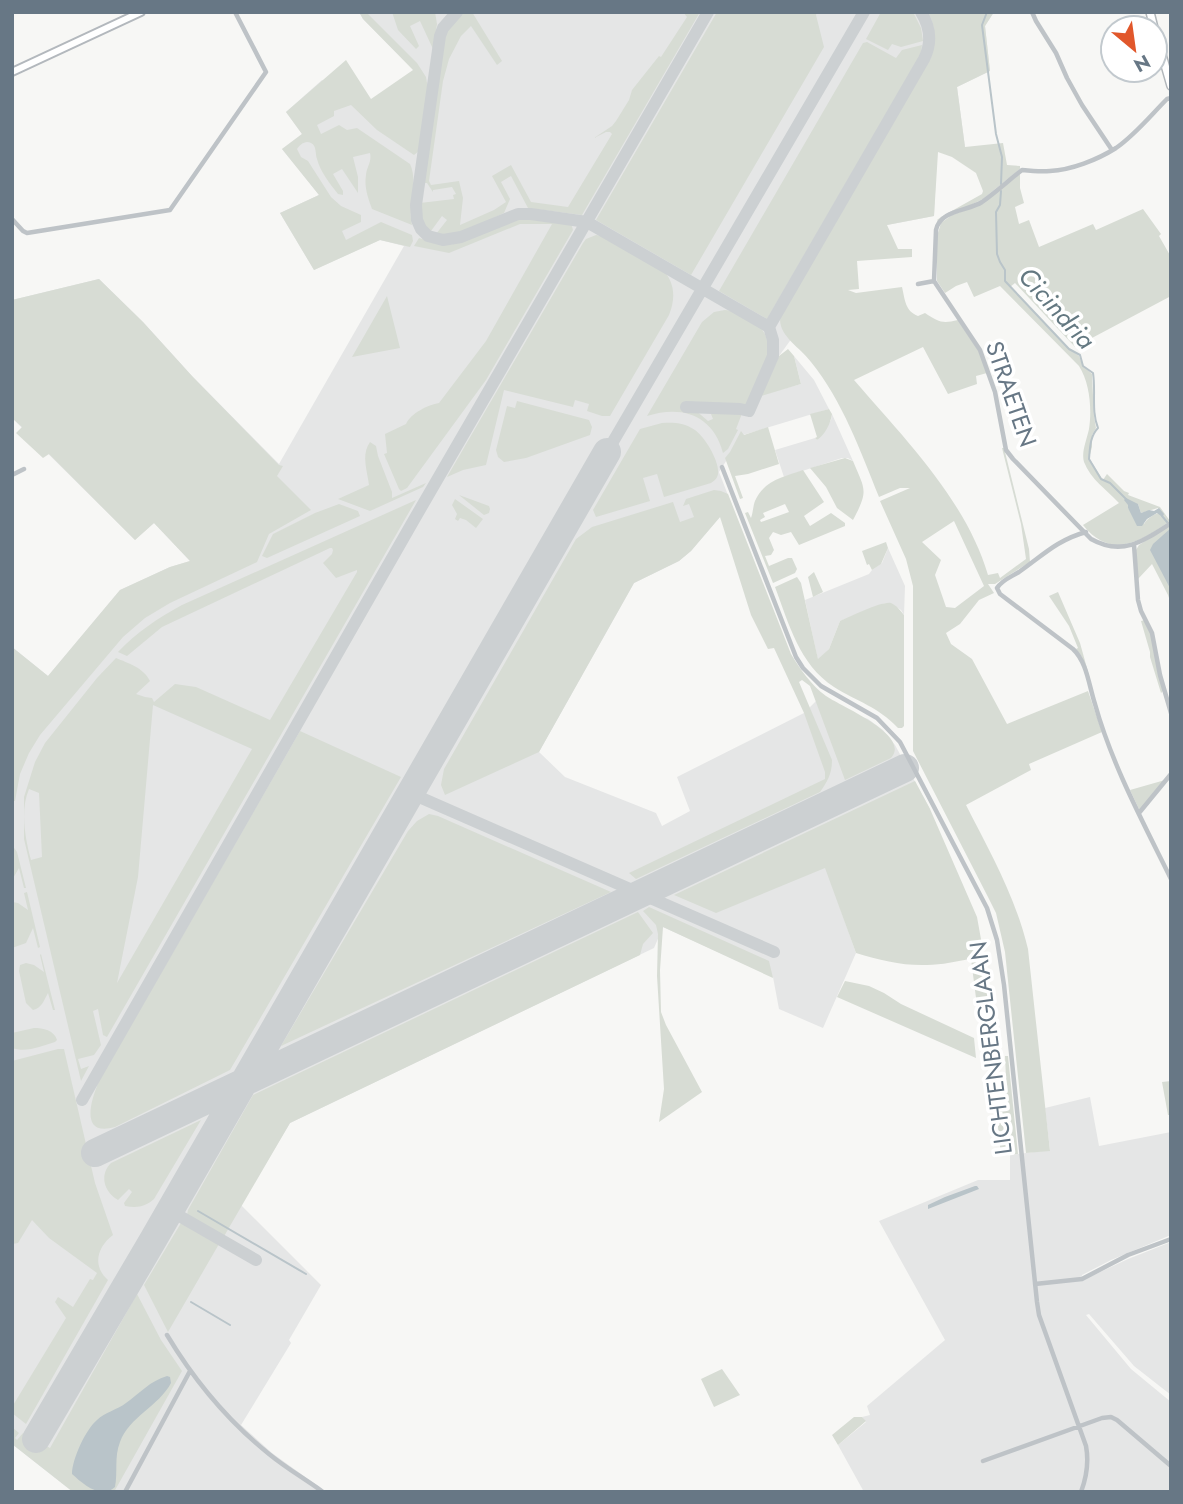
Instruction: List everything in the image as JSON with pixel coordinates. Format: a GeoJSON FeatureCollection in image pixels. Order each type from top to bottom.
{"type":"FeatureCollection","features":[{"type":"Feature","properties":{"kind":"street"},"geometry":{"type":"LineString","coordinates":[[12,72],[141,12]]}},
{"type":"Feature","properties":{"kind":"street"},"geometry":{"type":"LineString","coordinates":[[12,219],[27,233],[170,210],[266,72],[235,12]]}},
{"type":"Feature","properties":{"kind":"street"},"geometry":{"type":"LineString","coordinates":[[1031,12],[1056,53],[1082,105],[1112,150]]}},
{"type":"Feature","properties":{"kind":"street"},"geometry":{"type":"LineString","coordinates":[[918,284],[934,281],[936,230],[942,220],[982,202],[1022,170],[1043,172],[1064,169],[1112,150],[1171,98]]}},
{"type":"Feature","properties":{"kind":"street","name":"STRAETEN"},"geometry":{"type":"LineString","coordinates":[[934,281],[980,349],[995,392],[1008,453],[1091,538],[1103,545],[1134,545]]}},
{"type":"Feature","properties":{"kind":"street","name":"LICHTENBERGLAAN"},"geometry":{"type":"LineString","coordinates":[[722,467],[796,657],[821,686],[877,718],[900,742],[987,908],[1000,954],[1039,1315],[1088,1454],[1081,1492]]}},
{"type":"Feature","properties":{"kind":"street"},"geometry":{"type":"LineString","coordinates":[[12,475],[24,469]]}},
{"type":"Feature","properties":{"kind":"street"},"geometry":{"type":"LineString","coordinates":[[1171,523],[1134,545],[1138,600],[1152,633],[1171,713]]}},
{"type":"Feature","properties":{"kind":"street"},"geometry":{"type":"LineString","coordinates":[[1086,532],[1056,544],[1019,572],[1002,581],[997,588],[1000,594],[1078,654],[1119,772],[1171,879]]}},
{"type":"Feature","properties":{"kind":"street"},"geometry":{"type":"LineString","coordinates":[[1139,813],[1171,775]]}},
{"type":"Feature","properties":{"kind":"street"},"geometry":{"type":"LineString","coordinates":[[1035,1284],[1082,1279],[1128,1255],[1171,1239]]}},
{"type":"Feature","properties":{"kind":"street"},"geometry":{"type":"LineString","coordinates":[[167,1335],[190,1371],[249,1437],[323,1492]]}},
{"type":"Feature","properties":{"kind":"street"},"geometry":{"type":"LineString","coordinates":[[125,1492],[190,1371]]}},
{"type":"Feature","properties":{"kind":"street"},"geometry":{"type":"LineString","coordinates":[[983,1461],[1102,1418],[1111,1418],[1171,1466]]}},
{"type":"Feature","properties":{"kind":"shaded area"},"geometry":{"type":"Polygon","coordinates":[[[359,12],[994,12],[985,26],[990,71],[957,87],[965,147],[937,152],[934,216],[887,225],[800,327],[779,356],[761,395],[801,384],[794,356],[814,380],[829,409],[743,435],[719,472],[733,508],[720,517],[679,561],[634,583],[539,752],[565,777],[656,813],[662,826],[690,811],[677,777],[804,713],[816,701],[868,719],[883,730],[895,745],[930,809],[822,857],[856,953],[823,1028],[779,1009],[773,977],[663,927],[654,948],[290,1123],[241,1205],[321,1285],[289,1340],[291,1343],[241,1425],[272,1453],[326,1492],[73,1492],[12,1444],[12,647],[48,676],[120,590],[170,567],[190,561],[154,523],[135,540],[12,418],[12,300],[99,279],[279,464],[404,246],[380,240],[314,270],[280,213],[319,195],[282,149],[302,134],[286,112],[322,80],[393,133],[416,72],[359,12]]]}},
{"type":"Feature","properties":{"kind":"shaded area"},"geometry":{"type":"Polygon","coordinates":[[[359,12],[366,12],[417,63],[426,77],[428,89],[419,151],[414,155],[377,130],[351,105],[334,111],[334,116],[317,125],[321,134],[339,125],[347,130],[357,128],[410,164],[413,179],[412,225],[372,209],[366,184],[370,153],[353,157],[358,177],[358,193],[342,169],[333,174],[343,195],[338,194],[323,173],[313,144],[305,143],[297,149],[331,197],[341,206],[361,215],[361,222],[342,231],[346,240],[381,222],[412,235],[413,241],[410,247],[380,240],[314,270],[280,213],[319,195],[282,149],[302,134],[286,112],[346,60],[371,99],[413,70],[359,12]]]}},
{"type":"Feature","properties":{"kind":"shaded area"},"geometry":{"type":"Polygon","coordinates":[[[392,12],[435,12],[437,24],[433,49],[420,21],[410,26],[419,46],[416,49],[398,30],[392,12]]]}},
{"type":"Feature","properties":{"kind":"shaded area"},"geometry":{"type":"Polygon","coordinates":[[[463,12],[472,12],[502,61],[497,65],[471,26],[461,36],[449,59],[443,81],[429,181],[431,185],[459,181],[463,198],[460,225],[506,202],[492,176],[511,165],[531,202],[568,207],[612,134],[606,132],[594,138],[616,121],[632,90],[659,56],[661,57],[687,17],[683,12],[700,12],[582,215],[528,208],[511,176],[501,182],[510,199],[504,213],[449,237],[436,234],[447,220],[442,216],[431,231],[424,226],[420,216],[420,203],[454,199],[453,195],[456,194],[452,187],[433,192],[427,183],[424,183],[444,38],[463,12]]]}},
{"type":"Feature","properties":{"kind":"shaded area"},"geometry":{"type":"Polygon","coordinates":[[[717,12],[817,12],[824,47],[691,275],[596,220],[717,12]]]}},
{"type":"Feature","properties":{"kind":"shaded area"},"geometry":{"type":"Polygon","coordinates":[[[881,12],[913,12],[921,28],[923,41],[901,47],[892,44],[888,50],[866,39],[881,12]]]}},
{"type":"Feature","properties":{"kind":"shaded area"},"geometry":{"type":"Polygon","coordinates":[[[928,12],[994,12],[985,26],[990,71],[957,87],[965,147],[1003,143],[1007,165],[1020,166],[1020,169],[983,199],[938,221],[983,191],[976,173],[952,157],[938,152],[934,216],[887,225],[898,249],[912,249],[912,257],[857,261],[859,289],[848,290],[856,293],[902,287],[906,304],[914,314],[918,316],[925,313],[944,322],[958,320],[980,353],[987,373],[976,376],[977,384],[948,394],[923,347],[854,380],[932,471],[965,521],[988,575],[998,573],[1000,578],[1026,559],[1004,448],[1030,562],[995,584],[988,584],[994,593],[979,600],[960,624],[946,633],[951,644],[972,659],[1007,724],[1088,691],[1102,732],[1029,764],[1031,770],[966,805],[1009,893],[1028,949],[1050,1151],[1026,1153],[1005,952],[996,913],[913,751],[913,586],[906,559],[880,501],[910,488],[900,488],[879,497],[850,427],[832,393],[811,362],[785,334],[780,321],[781,314],[931,57],[934,34],[928,12]],[[954,521],[922,542],[941,560],[935,575],[946,607],[955,608],[984,586],[954,521]]]}},
{"type":"Feature","properties":{"kind":"shaded area"},"geometry":{"type":"Polygon","coordinates":[[[867,42],[896,58],[902,50],[922,45],[918,59],[767,319],[719,291],[863,43],[867,42]]]}},
{"type":"Feature","properties":{"kind":"shaded area"},"geometry":{"type":"Polygon","coordinates":[[[1020,174],[1024,203],[1015,207],[1019,224],[1029,220],[1039,247],[1093,224],[1096,230],[1143,209],[1161,234],[1159,236],[1171,257],[1171,296],[1075,347],[1015,283],[1010,287],[1069,349],[1079,356],[1083,366],[1092,374],[1096,428],[1092,435],[1089,458],[1103,480],[1107,474],[1129,493],[1128,495],[1160,507],[1170,521],[1137,541],[1115,545],[1104,542],[1083,525],[1119,503],[1095,479],[1084,462],[1090,405],[1086,380],[1079,366],[1000,286],[974,297],[967,282],[945,293],[937,281],[937,236],[941,223],[952,215],[979,205],[1020,174]],[[1138,504],[1129,505],[1128,508],[1144,524],[1161,512],[1158,508],[1141,513],[1138,504]]]}},
{"type":"Feature","properties":{"kind":"shaded area"},"geometry":{"type":"Polygon","coordinates":[[[518,218],[571,223],[573,230],[486,380],[407,488],[401,491],[384,454],[387,453],[385,434],[406,424],[420,410],[439,403],[486,341],[552,224],[520,224],[449,253],[414,246],[419,238],[442,245],[454,244],[518,218]]]}},
{"type":"Feature","properties":{"kind":"shaded area"},"geometry":{"type":"Polygon","coordinates":[[[596,235],[608,237],[661,268],[669,278],[673,290],[669,315],[610,416],[587,411],[589,404],[575,400],[573,407],[504,390],[486,465],[447,477],[583,243],[596,235]]]}},
{"type":"Feature","properties":{"kind":"shaded area"},"geometry":{"type":"Polygon","coordinates":[[[99,279],[279,465],[283,466],[277,476],[311,510],[269,534],[257,562],[170,603],[145,618],[123,637],[40,735],[20,774],[15,801],[12,801],[12,647],[48,676],[120,590],[170,567],[190,561],[154,523],[135,540],[49,454],[43,458],[16,433],[22,427],[12,418],[12,300],[99,279]]]}},
{"type":"Feature","properties":{"kind":"shaded area"},"geometry":{"type":"Polygon","coordinates":[[[387,296],[400,348],[352,357],[387,296]]]}},
{"type":"Feature","properties":{"kind":"shaded area"},"geometry":{"type":"Polygon","coordinates":[[[725,310],[745,316],[761,329],[767,338],[768,349],[762,372],[746,405],[682,404],[684,411],[694,409],[708,421],[713,419],[713,412],[741,414],[736,429],[738,430],[723,453],[712,430],[694,416],[672,412],[647,416],[702,322],[714,312],[725,310]]]}},
{"type":"Feature","properties":{"kind":"shaded area"},"geometry":{"type":"Polygon","coordinates":[[[788,349],[794,356],[801,384],[761,396],[779,356],[788,349]]]}},
{"type":"Feature","properties":{"kind":"shaded area"},"geometry":{"type":"Polygon","coordinates":[[[517,401],[589,420],[592,427],[590,435],[526,458],[504,462],[498,457],[496,450],[507,406],[515,408],[517,401]]]}},
{"type":"Feature","properties":{"kind":"shaded area"},"geometry":{"type":"Polygon","coordinates":[[[829,409],[832,414],[830,421],[817,440],[810,414],[829,409]]]}},
{"type":"Feature","properties":{"kind":"shaded area"},"geometry":{"type":"Polygon","coordinates":[[[832,414],[853,461],[842,458],[784,477],[775,450],[815,438],[817,440],[831,420],[832,414]]]}},
{"type":"Feature","properties":{"kind":"shaded area"},"geometry":{"type":"Polygon","coordinates":[[[662,423],[683,424],[699,433],[714,457],[718,469],[716,478],[711,483],[664,497],[657,474],[643,478],[650,501],[596,517],[593,510],[640,429],[662,423]]]}},
{"type":"Feature","properties":{"kind":"shaded area"},"geometry":{"type":"Polygon","coordinates":[[[768,427],[779,464],[735,476],[743,498],[740,499],[725,458],[741,431],[744,435],[768,427]]]}},
{"type":"Feature","properties":{"kind":"shaded area"},"geometry":{"type":"Polygon","coordinates":[[[370,442],[376,446],[392,498],[426,483],[423,487],[370,511],[338,499],[369,485],[365,457],[370,442]]]}},
{"type":"Feature","properties":{"kind":"shaded area"},"geometry":{"type":"Polygon","coordinates":[[[845,458],[853,461],[864,490],[853,520],[837,508],[826,487],[810,468],[845,458]]]}},
{"type":"Feature","properties":{"kind":"shaded area"},"geometry":{"type":"Polygon","coordinates":[[[803,470],[824,502],[804,516],[810,526],[831,513],[845,523],[845,526],[799,545],[791,532],[781,535],[773,532],[769,538],[774,550],[771,555],[765,556],[769,566],[792,558],[797,569],[795,573],[773,583],[745,513],[748,512],[751,518],[755,501],[769,484],[803,470]],[[785,504],[763,513],[765,517],[760,520],[761,522],[789,512],[785,504]]]}},
{"type":"Feature","properties":{"kind":"shaded area"},"geometry":{"type":"Polygon","coordinates":[[[714,490],[728,494],[791,654],[798,665],[826,696],[872,722],[892,740],[895,749],[891,758],[845,780],[810,686],[802,680],[799,682],[832,760],[829,777],[820,792],[636,879],[629,873],[825,779],[825,772],[804,713],[774,648],[768,649],[751,615],[720,517],[679,561],[634,583],[539,752],[445,795],[441,785],[444,769],[576,539],[592,527],[673,502],[680,522],[694,517],[689,504],[683,506],[686,499],[714,490]]]}},
{"type":"Feature","properties":{"kind":"shaded area"},"geometry":{"type":"Polygon","coordinates":[[[459,495],[489,506],[489,513],[484,515],[459,495]]]}},
{"type":"Feature","properties":{"kind":"shaded area"},"geometry":{"type":"Polygon","coordinates":[[[1126,498],[1138,504],[1141,513],[1159,508],[1164,514],[1161,516],[1157,513],[1142,526],[1137,526],[1124,500],[1126,498]]]}},
{"type":"Feature","properties":{"kind":"shaded area"},"geometry":{"type":"Polygon","coordinates":[[[455,499],[483,519],[476,528],[466,520],[455,519],[457,514],[452,505],[455,499]]]}},
{"type":"Feature","properties":{"kind":"shaded area"},"geometry":{"type":"Polygon","coordinates":[[[416,500],[107,1037],[103,1035],[98,1009],[93,1011],[101,1045],[94,1055],[78,1059],[81,1069],[89,1066],[81,1081],[24,839],[24,797],[35,762],[45,743],[116,658],[135,666],[147,676],[150,681],[136,694],[152,698],[154,702],[175,684],[196,687],[270,720],[357,570],[336,578],[323,563],[332,554],[333,550],[330,548],[162,627],[127,656],[118,652],[148,626],[182,605],[416,500]],[[153,705],[138,877],[117,983],[252,749],[153,705]],[[29,789],[24,815],[31,860],[42,857],[39,793],[29,789]]]}},
{"type":"Feature","properties":{"kind":"shaded area"},"geometry":{"type":"Polygon","coordinates":[[[339,504],[358,511],[360,516],[267,558],[262,556],[273,534],[339,504]]]}},
{"type":"Feature","properties":{"kind":"shaded area"},"geometry":{"type":"Polygon","coordinates":[[[1171,525],[1171,604],[1152,564],[1138,579],[1136,550],[1139,545],[1171,525]]]}},
{"type":"Feature","properties":{"kind":"shaded area"},"geometry":{"type":"Polygon","coordinates":[[[1171,528],[1171,590],[1150,550],[1171,528]]]}},
{"type":"Feature","properties":{"kind":"shaded area"},"geometry":{"type":"Polygon","coordinates":[[[886,542],[888,548],[881,564],[872,570],[862,551],[886,542]]]}},
{"type":"Feature","properties":{"kind":"shaded area"},"geometry":{"type":"Polygon","coordinates":[[[888,548],[905,586],[904,615],[890,603],[840,621],[829,649],[818,660],[805,600],[869,574],[882,563],[888,548]]]}},
{"type":"Feature","properties":{"kind":"shaded area"},"geometry":{"type":"Polygon","coordinates":[[[814,572],[823,592],[813,597],[808,577],[814,572]]]}},
{"type":"Feature","properties":{"kind":"shaded area"},"geometry":{"type":"Polygon","coordinates":[[[797,577],[801,583],[818,659],[829,649],[840,621],[886,603],[895,605],[904,615],[902,728],[898,728],[875,709],[834,687],[812,667],[797,642],[775,587],[797,577]]]}},
{"type":"Feature","properties":{"kind":"shaded area"},"geometry":{"type":"Polygon","coordinates":[[[1058,592],[1080,643],[1090,679],[1069,626],[1049,596],[1058,592]]]}},
{"type":"Feature","properties":{"kind":"shaded area"},"geometry":{"type":"Polygon","coordinates":[[[1145,620],[1151,632],[1163,691],[1161,693],[1141,621],[1145,620]]]}},
{"type":"Feature","properties":{"kind":"shaded area"},"geometry":{"type":"Polygon","coordinates":[[[300,731],[401,777],[230,1070],[115,1127],[96,1127],[90,1115],[99,1081],[300,731]]]}},
{"type":"Feature","properties":{"kind":"shaded area"},"geometry":{"type":"Polygon","coordinates":[[[1165,780],[1140,810],[1130,790],[1165,780]]]}},
{"type":"Feature","properties":{"kind":"shaded area"},"geometry":{"type":"Polygon","coordinates":[[[915,781],[977,917],[992,1024],[985,1029],[980,1029],[971,959],[918,965],[856,953],[825,868],[716,913],[674,895],[915,781]]]}},
{"type":"Feature","properties":{"kind":"shaded area"},"geometry":{"type":"Polygon","coordinates":[[[429,814],[611,892],[281,1046],[408,831],[417,821],[429,814]]]}},
{"type":"Feature","properties":{"kind":"shaded area"},"geometry":{"type":"Polygon","coordinates":[[[12,845],[17,852],[26,888],[19,868],[12,880],[12,845]]]}},
{"type":"Feature","properties":{"kind":"shaded area"},"geometry":{"type":"Polygon","coordinates":[[[27,892],[40,947],[38,948],[33,928],[26,943],[12,948],[12,902],[28,910],[24,893],[27,892]]]}},
{"type":"Feature","properties":{"kind":"shaded area"},"geometry":{"type":"Polygon","coordinates":[[[649,907],[769,961],[773,978],[663,927],[661,1012],[702,1092],[659,1122],[664,1089],[657,976],[658,934],[656,925],[643,911],[649,907]]]}},
{"type":"Feature","properties":{"kind":"shaded area"},"geometry":{"type":"Polygon","coordinates":[[[638,912],[653,933],[643,944],[640,955],[290,1123],[223,1238],[188,1218],[188,1210],[253,1095],[638,912]]]}},
{"type":"Feature","properties":{"kind":"shaded area"},"geometry":{"type":"Polygon","coordinates":[[[41,954],[55,1010],[48,993],[36,1009],[33,1010],[26,1003],[20,965],[34,965],[44,972],[41,954]]]}},
{"type":"Feature","properties":{"kind":"shaded area"},"geometry":{"type":"Polygon","coordinates":[[[845,981],[869,986],[974,1038],[976,1058],[837,997],[845,981]]]}},
{"type":"Feature","properties":{"kind":"shaded area"},"geometry":{"type":"Polygon","coordinates":[[[34,1028],[51,1032],[57,1040],[29,1049],[12,1048],[12,1033],[34,1028]]]}},
{"type":"Feature","properties":{"kind":"shaded area"},"geometry":{"type":"Polygon","coordinates":[[[64,1049],[95,1183],[113,1235],[103,1245],[98,1257],[100,1269],[108,1280],[26,1424],[12,1413],[12,1407],[66,1318],[55,1302],[58,1297],[73,1307],[90,1279],[93,1280],[97,1273],[49,1238],[32,1220],[18,1243],[12,1244],[12,1061],[64,1049]]]}},
{"type":"Feature","properties":{"kind":"shaded area"},"geometry":{"type":"Polygon","coordinates":[[[1005,1056],[1008,1056],[1018,1154],[1001,1156],[992,1068],[1006,1078],[1005,1056]]]}},
{"type":"Feature","properties":{"kind":"shaded area"},"geometry":{"type":"Polygon","coordinates":[[[1171,1081],[1171,1115],[1168,1115],[1162,1082],[1171,1081]]]}},
{"type":"Feature","properties":{"kind":"shaded area"},"geometry":{"type":"Polygon","coordinates":[[[1090,1097],[1099,1146],[1171,1132],[1171,1235],[1111,1260],[1082,1275],[1081,1281],[1171,1242],[1171,1395],[1134,1366],[1089,1314],[1086,1315],[1131,1369],[1171,1402],[1171,1492],[864,1492],[838,1445],[866,1422],[862,1417],[870,1415],[867,1406],[945,1340],[879,1221],[978,1180],[1010,1180],[1010,1155],[1050,1150],[1045,1108],[1090,1097]]]}},
{"type":"Feature","properties":{"kind":"shaded area"},"geometry":{"type":"Polygon","coordinates":[[[201,1120],[151,1202],[141,1206],[125,1206],[124,1203],[132,1192],[129,1189],[118,1200],[109,1193],[104,1178],[111,1163],[201,1120]]]}},
{"type":"Feature","properties":{"kind":"shaded area"},"geometry":{"type":"Polygon","coordinates":[[[975,1186],[979,1189],[928,1209],[928,1205],[975,1186]]]}},
{"type":"Feature","properties":{"kind":"shaded area"},"geometry":{"type":"Polygon","coordinates":[[[181,1223],[219,1244],[168,1332],[144,1285],[181,1223]]]}},
{"type":"Feature","properties":{"kind":"shaded area"},"geometry":{"type":"Polygon","coordinates":[[[137,1294],[161,1340],[182,1371],[114,1492],[73,1492],[12,1444],[12,1427],[19,1433],[15,1438],[17,1440],[23,1433],[50,1448],[137,1294]]]}},
{"type":"Feature","properties":{"kind":"shaded area"},"geometry":{"type":"Polygon","coordinates":[[[722,1369],[740,1395],[714,1407],[701,1379],[722,1369]]]}},
{"type":"Feature","properties":{"kind":"shaded area"},"geometry":{"type":"Polygon","coordinates":[[[170,1377],[171,1383],[166,1391],[124,1433],[117,1453],[115,1487],[110,1491],[98,1491],[72,1474],[77,1453],[93,1424],[150,1384],[170,1377]]]}},
{"type":"Feature","properties":{"kind":"shaded area"},"geometry":{"type":"Polygon","coordinates":[[[854,1417],[862,1417],[866,1421],[838,1445],[832,1435],[854,1417]]]}},
{"type":"Feature","properties":{"kind":"waterway","name":"Cicindria"},"geometry":{"type":"LineString","coordinates":[[987,12],[982,25],[996,134],[1002,157],[1001,184]]}},
{"type":"Feature","properties":{"kind":"waterway","name":"Cicindria"},"geometry":{"type":"LineString","coordinates":[[1001,191],[1000,205],[996,212],[997,254],[1005,270],[1005,281],[1069,349],[1080,355],[1083,366],[1093,373],[1098,428],[1092,438],[1089,459],[1101,479],[1110,483],[1127,500]]}},
{"type":"Feature","properties":{"kind":"waterway","name":"Cicindria"},"geometry":{"type":"LineString","coordinates":[[1162,516],[1167,522]]}},
{"type":"Feature","properties":{"kind":"waterway"},"geometry":{"type":"LineString","coordinates":[[198,1211],[306,1274]]}},
{"type":"Feature","properties":{"kind":"waterway"},"geometry":{"type":"LineString","coordinates":[[191,1302],[230,1325]]}},
{"type":"Feature","properties":{"kind":"taxiway"},"geometry":{"type":"LineString","coordinates":[[457,12],[443,28],[440,36],[416,205],[421,229],[428,236],[443,240],[461,237],[518,214],[587,222],[769,327],[773,340],[773,356],[749,411],[686,407]]}},
{"type":"Feature","properties":{"kind":"taxiway"},"geometry":{"type":"LineString","coordinates":[[82,1100],[708,12]]}},
{"type":"Feature","properties":{"kind":"taxiway"},"geometry":{"type":"LineString","coordinates":[[607,452],[864,12]]}},
{"type":"Feature","properties":{"kind":"taxiway"},"geometry":{"type":"LineString","coordinates":[[769,327],[924,59],[929,36],[921,12]]}},
{"type":"Feature","properties":{"kind":"taxiway"},"geometry":{"type":"LineString","coordinates":[[410,793],[774,952]]}},
{"type":"Feature","properties":{"kind":"taxiway"},"geometry":{"type":"LineString","coordinates":[[169,1210],[256,1260]]}},
{"type":"Feature","properties":{"kind":"runway"},"geometry":{"type":"LineString","coordinates":[[36,1439],[607,452]]}},
{"type":"Feature","properties":{"kind":"runway"},"geometry":{"type":"LineString","coordinates":[[95,1153],[905,768]]}}]}
